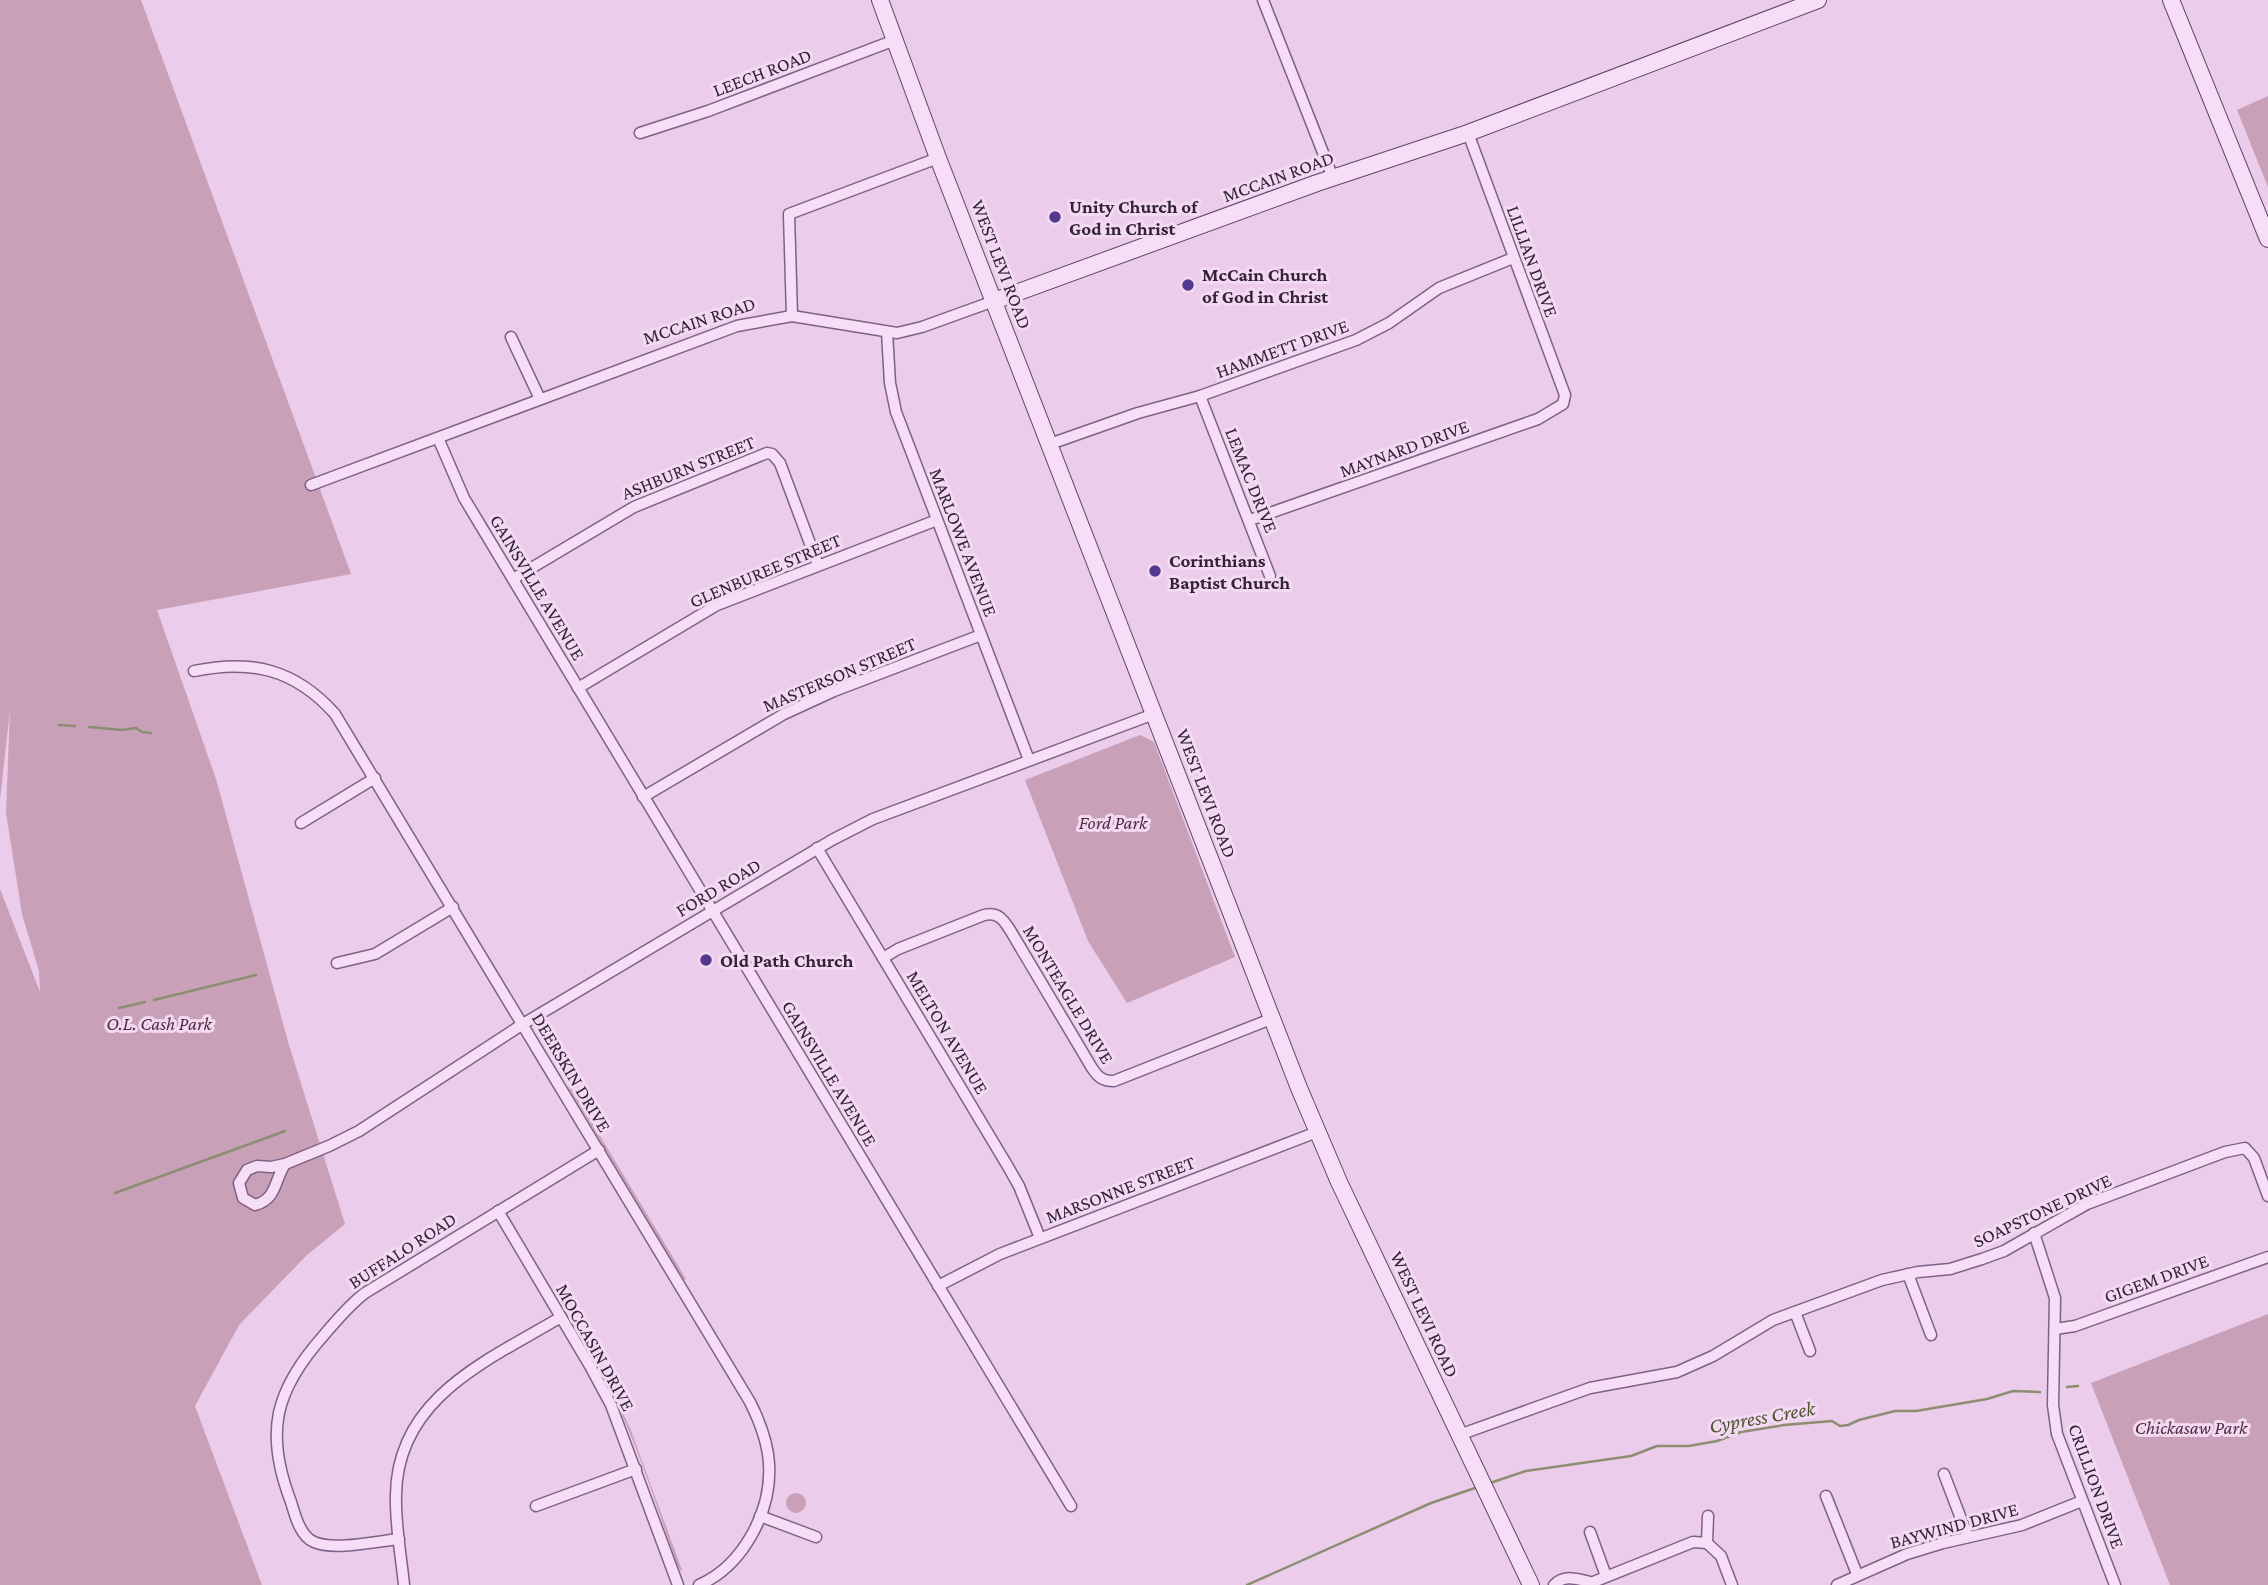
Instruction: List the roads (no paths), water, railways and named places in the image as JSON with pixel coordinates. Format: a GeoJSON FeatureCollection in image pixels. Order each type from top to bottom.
{"type":"FeatureCollection","features":[{"type":"Feature","properties":{"kind":"street","name":"WEST LEVI ROAD"},"geometry":{"type":"LineString","coordinates":[[880,0],[938,158],[1317,1132],[1531,1585]]}},
{"type":"Feature","properties":{"kind":"street"},"geometry":{"type":"LineString","coordinates":[[1263,0],[1333,178]]}},
{"type":"Feature","properties":{"kind":"street","name":"MCCAIN ROAD"},"geometry":{"type":"LineString","coordinates":[[311,485],[724,330],[752,322],[792,316],[887,332],[910,330],[1333,178],[1468,133],[1818,0]]}},
{"type":"Feature","properties":{"kind":"street"},"geometry":{"type":"LineString","coordinates":[[2171,0],[2268,239]]}},
{"type":"Feature","properties":{"kind":"street","name":"LEECH ROAD"},"geometry":{"type":"LineString","coordinates":[[640,133],[708,111],[895,40]]}},
{"type":"Feature","properties":{"kind":"street","name":"LILLIAN DRIVE"},"geometry":{"type":"LineString","coordinates":[[1468,133],[1565,400]]}},
{"type":"Feature","properties":{"kind":"street"},"geometry":{"type":"LineString","coordinates":[[792,316],[789,214],[938,158]]}},
{"type":"Feature","properties":{"kind":"street","name":"HAMMETT DRIVE"},"geometry":{"type":"LineString","coordinates":[[1050,444],[1138,413],[1200,396],[1366,336],[1438,288],[1513,258]]}},
{"type":"Feature","properties":{"kind":"street","name":"MARLOWE AVENUE"},"geometry":{"type":"LineString","coordinates":[[887,332],[891,389],[896,412],[1029,760]]}},
{"type":"Feature","properties":{"kind":"street"},"geometry":{"type":"LineString","coordinates":[[511,337],[540,399]]}},
{"type":"Feature","properties":{"kind":"street","name":"LEMAC DRIVE"},"geometry":{"type":"LineString","coordinates":[[1200,396],[1270,576]]}},
{"type":"Feature","properties":{"kind":"street","name":"MAYNARD DRIVE"},"geometry":{"type":"LineString","coordinates":[[1250,520],[1538,419],[1558,408],[1565,400]]}},
{"type":"Feature","properties":{"kind":"street","name":"GAINSVILLE AVENUE"},"geometry":{"type":"LineString","coordinates":[[438,438],[459,489],[1071,1506]]}},
{"type":"Feature","properties":{"kind":"street","name":"ASHBURN STREET"},"geometry":{"type":"LineString","coordinates":[[513,579],[634,506],[767,453],[772,454],[780,463],[818,565]]}},
{"type":"Feature","properties":{"kind":"street","name":"GLENBUREE STREET"},"geometry":{"type":"LineString","coordinates":[[578,688],[717,606],[937,520]]}},
{"type":"Feature","properties":{"kind":"street","name":"MASTERSON STREET"},"geometry":{"type":"LineString","coordinates":[[643,797],[792,710],[834,691],[981,635]]}},
{"type":"Feature","properties":{"kind":"street","name":"DEERSKIN DRIVE"},"geometry":{"type":"LineString","coordinates":[[194,671],[225,665],[275,672],[303,685],[335,714],[758,1419],[764,1434],[769,1465],[767,1493],[760,1516],[733,1559],[719,1573],[699,1585]]}},
{"type":"Feature","properties":{"kind":"street","name":"FORD ROAD"},"geometry":{"type":"LineString","coordinates":[[285,1164],[279,1173],[273,1195],[255,1205],[243,1198],[239,1183],[247,1170],[257,1166],[285,1164],[329,1146],[379,1119],[523,1024],[817,848],[873,819],[1154,714]]}},
{"type":"Feature","properties":{"kind":"street"},"geometry":{"type":"LineString","coordinates":[[301,823],[375,778]]}},
{"type":"Feature","properties":{"kind":"street","name":"MELTON AVENUE"},"geometry":{"type":"LineString","coordinates":[[817,848],[1014,1177],[1040,1238]]}},
{"type":"Feature","properties":{"kind":"street"},"geometry":{"type":"LineString","coordinates":[[337,963],[375,954],[453,907]]}},
{"type":"Feature","properties":{"kind":"street","name":"MONTEAGLE DRIVE"},"geometry":{"type":"LineString","coordinates":[[883,958],[898,949],[984,915],[993,913],[999,916],[1092,1068],[1098,1076],[1107,1081],[1114,1081],[1271,1019]]}},
{"type":"Feature","properties":{"kind":"street","name":"MARSONNE STREET"},"geometry":{"type":"LineString","coordinates":[[938,1286],[975,1265],[1040,1238],[1317,1132]]}},
{"type":"Feature","properties":{"kind":"street","name":"SOAPSTONE DRIVE"},"geometry":{"type":"LineString","coordinates":[[1459,1435],[1591,1388],[1677,1372],[1713,1356],[1764,1325],[1795,1312],[1882,1280],[1950,1269],[2004,1251],[2087,1204],[2225,1152],[2245,1148],[2254,1158],[2268,1196]]}},
{"type":"Feature","properties":{"kind":"street","name":"BUFFALO ROAD"},"geometry":{"type":"LineString","coordinates":[[399,1539],[322,1544],[309,1539],[302,1530],[277,1459],[277,1422],[284,1393],[302,1361],[354,1302],[382,1281],[599,1150]]}},
{"type":"Feature","properties":{"kind":"street","name":"MOCCASIN DRIVE"},"geometry":{"type":"LineString","coordinates":[[498,1211],[611,1405],[678,1585]]}},
{"type":"Feature","properties":{"kind":"street","name":"CRILLION DRIVE"},"geometry":{"type":"LineString","coordinates":[[2034,1233],[2055,1298],[2054,1419],[2060,1443],[2115,1585]]}},
{"type":"Feature","properties":{"kind":"street","name":"GIGEM DRIVE"},"geometry":{"type":"LineString","coordinates":[[2055,1329],[2084,1323],[2268,1257]]}},
{"type":"Feature","properties":{"kind":"street"},"geometry":{"type":"LineString","coordinates":[[1908,1274],[1931,1335]]}},
{"type":"Feature","properties":{"kind":"street"},"geometry":{"type":"LineString","coordinates":[[1795,1312],[1810,1350]]}},
{"type":"Feature","properties":{"kind":"street"},"geometry":{"type":"LineString","coordinates":[[404,1585],[397,1480],[404,1449],[418,1421],[449,1385],[561,1317]]}},
{"type":"Feature","properties":{"kind":"street"},"geometry":{"type":"LineString","coordinates":[[536,1506],[636,1469]]}},
{"type":"Feature","properties":{"kind":"street"},"geometry":{"type":"LineString","coordinates":[[1944,1474],[1968,1537]]}},
{"type":"Feature","properties":{"kind":"street"},"geometry":{"type":"LineString","coordinates":[[1826,1496],[1857,1574]]}},
{"type":"Feature","properties":{"kind":"street","name":"BAYWIND DRIVE"},"geometry":{"type":"LineString","coordinates":[[1837,1585],[1914,1551],[2022,1525],[2082,1501]]}},
{"type":"Feature","properties":{"kind":"street"},"geometry":{"type":"LineString","coordinates":[[760,1516],[816,1537]]}},
{"type":"Feature","properties":{"kind":"street"},"geometry":{"type":"LineString","coordinates":[[1707,1543],[1708,1516]]}},
{"type":"Feature","properties":{"kind":"street"},"geometry":{"type":"LineString","coordinates":[[1590,1532],[1606,1576]]}},
{"type":"Feature","properties":{"kind":"street"},"geometry":{"type":"LineString","coordinates":[[1554,1585],[1558,1580],[1568,1577],[1588,1584],[1693,1542],[1707,1543],[1721,1556],[1732,1585]]}},
{"type":"Feature","properties":{"kind":"waterway"},"geometry":{"type":"LineString","coordinates":[[59,725],[75,726]]}},
{"type":"Feature","properties":{"kind":"waterway"},"geometry":{"type":"LineString","coordinates":[[89,727],[122,730],[136,728],[151,733]]}},
{"type":"Feature","properties":{"kind":"waterway"},"geometry":{"type":"LineString","coordinates":[[154,1000],[256,975]]}},
{"type":"Feature","properties":{"kind":"waterway"},"geometry":{"type":"LineString","coordinates":[[119,1008],[145,1002]]}},
{"type":"Feature","properties":{"kind":"waterway"},"geometry":{"type":"LineString","coordinates":[[115,1193],[285,1131]]}},
{"type":"Feature","properties":{"kind":"waterway","name":"Cypress Creek"},"geometry":{"type":"LineString","coordinates":[[2067,1387],[2078,1386]]}},
{"type":"Feature","properties":{"kind":"waterway","name":"Cypress Creek"},"geometry":{"type":"LineString","coordinates":[[1490,1483],[1526,1471],[1631,1456],[1657,1446],[1689,1446],[1717,1441],[1741,1432],[1832,1421],[1840,1426],[1848,1425],[1895,1411],[1916,1411],[1987,1399],[2013,1391],[2040,1392]]}},
{"type":"Feature","properties":{"kind":"waterway","name":"Cypress Creek"},"geometry":{"type":"LineString","coordinates":[[1247,1585],[1431,1503],[1475,1488]]}},
{"type":"Feature","properties":{"kind":"place","name":"Unity Church of God in Christ"},"geometry":{"type":"Point","coordinates":[1055,217]}},
{"type":"Feature","properties":{"kind":"place","name":"McCain Church of God in Christ"},"geometry":{"type":"Point","coordinates":[1188,285]}},
{"type":"Feature","properties":{"kind":"place","name":"Corinthians Baptist Church"},"geometry":{"type":"Point","coordinates":[1155,571]}},
{"type":"Feature","properties":{"kind":"place","name":"Old Path Church"},"geometry":{"type":"Point","coordinates":[706,960]}},
{"type":"Feature","properties":{"kind":"park label","name":"Ford Park"},"geometry":{"type":"Point","coordinates":[1113,822]}},
{"type":"Feature","properties":{"kind":"park label","name":"O.L. Cash Park"},"geometry":{"type":"Point","coordinates":[159,1023]}},
{"type":"Feature","properties":{"kind":"park label","name":"Chickasaw Park"},"geometry":{"type":"Point","coordinates":[2191,1427]}}]}
